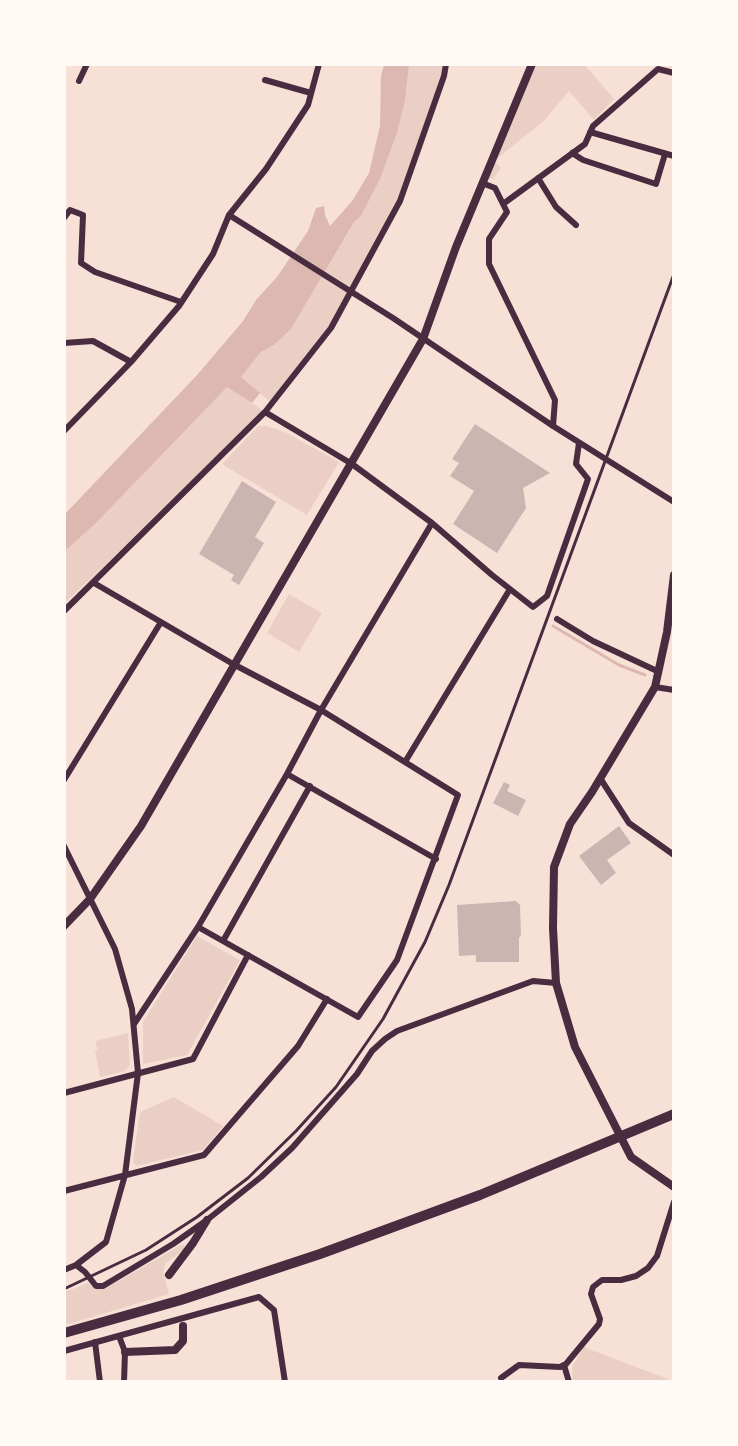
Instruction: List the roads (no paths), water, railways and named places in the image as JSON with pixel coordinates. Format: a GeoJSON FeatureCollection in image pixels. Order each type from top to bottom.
{"type":"FeatureCollection","features":[{"type":"Feature","properties":{"kind":"highway"},"geometry":{"type":"LineString","coordinates":[[64,1333],[181,1299],[320,1254],[480,1195],[674,1114]]}},
{"type":"Feature","properties":{"kind":"street"},"geometry":{"type":"LineString","coordinates":[[79,81],[87,64]]}},
{"type":"Feature","properties":{"kind":"street"},"geometry":{"type":"LineString","coordinates":[[64,430],[131,362],[182,302],[213,254],[229,215],[266,169],[308,105],[319,64]]}},
{"type":"Feature","properties":{"kind":"street"},"geometry":{"type":"LineString","coordinates":[[64,611],[266,412],[331,328],[400,201],[444,76],[446,64]]}},
{"type":"Feature","properties":{"kind":"street"},"geometry":{"type":"LineString","coordinates":[[64,926],[90,899],[141,826],[423,339],[482,183],[532,64]]}},
{"type":"Feature","properties":{"kind":"street"},"geometry":{"type":"LineString","coordinates":[[503,204],[585,144],[593,126],[659,67],[674,73]]}},
{"type":"Feature","properties":{"kind":"street"},"geometry":{"type":"LineString","coordinates":[[265,80],[311,93]]}},
{"type":"Feature","properties":{"kind":"street"},"geometry":{"type":"LineString","coordinates":[[590,132],[674,156]]}},
{"type":"Feature","properties":{"kind":"street"},"geometry":{"type":"LineString","coordinates":[[572,153],[582,160],[656,184],[665,154]]}},
{"type":"Feature","properties":{"kind":"street"},"geometry":{"type":"LineString","coordinates":[[538,178],[556,207],[576,225]]}},
{"type":"Feature","properties":{"kind":"street"},"geometry":{"type":"LineString","coordinates":[[482,183],[495,188],[507,212],[489,239],[489,264],[555,400],[553,426]]}},
{"type":"Feature","properties":{"kind":"street"},"geometry":{"type":"LineString","coordinates":[[64,218],[70,210],[83,215],[81,263],[95,272],[182,302]]}},
{"type":"Feature","properties":{"kind":"street"},"geometry":{"type":"LineString","coordinates":[[229,215],[393,318],[553,426],[674,502]]}},
{"type":"Feature","properties":{"kind":"street"},"geometry":{"type":"LineString","coordinates":[[64,343],[93,341],[131,362]]}},
{"type":"Feature","properties":{"kind":"street"},"geometry":{"type":"LineString","coordinates":[[266,412],[352,464],[432,523],[532,606],[547,596],[588,479],[576,464],[579,443]]}},
{"type":"Feature","properties":{"kind":"street"},"geometry":{"type":"LineString","coordinates":[[134,1025],[198,927],[287,774],[321,710],[432,523]]}},
{"type":"Feature","properties":{"kind":"street"},"geometry":{"type":"LineString","coordinates":[[674,575],[667,632],[655,687],[570,824],[554,867],[556,983],[575,1047],[631,1156],[674,1187]]}},
{"type":"Feature","properties":{"kind":"street"},"geometry":{"type":"LineString","coordinates":[[94,583],[233,664],[321,710],[459,795],[397,960],[358,1017],[198,927]]}},
{"type":"Feature","properties":{"kind":"street"},"geometry":{"type":"LineString","coordinates":[[405,762],[510,589]]}},
{"type":"Feature","properties":{"kind":"street"},"geometry":{"type":"LineString","coordinates":[[557,619],[601,646],[657,671]]}},
{"type":"Feature","properties":{"kind":"street"},"geometry":{"type":"LineString","coordinates":[[64,780],[161,622]]}},
{"type":"Feature","properties":{"kind":"street"},"geometry":{"type":"LineString","coordinates":[[655,687],[674,690]]}},
{"type":"Feature","properties":{"kind":"street"},"geometry":{"type":"LineString","coordinates":[[287,774],[436,859]]}},
{"type":"Feature","properties":{"kind":"street"},"geometry":{"type":"LineString","coordinates":[[600,778],[629,824],[674,855]]}},
{"type":"Feature","properties":{"kind":"street"},"geometry":{"type":"LineString","coordinates":[[223,941],[310,786]]}},
{"type":"Feature","properties":{"kind":"street"},"geometry":{"type":"LineString","coordinates":[[64,846],[115,949],[132,1009],[138,1073],[124,1175],[106,1242],[76,1265],[64,1270]]}},
{"type":"Feature","properties":{"kind":"street"},"geometry":{"type":"LineString","coordinates":[[64,1093],[193,1059],[248,956]]}},
{"type":"Feature","properties":{"kind":"street"},"geometry":{"type":"LineString","coordinates":[[76,1265],[96,1286],[103,1286],[173,1244],[207,1220],[261,1177],[292,1148],[357,1074],[372,1051],[385,1039],[408,1026],[533,981],[556,983]]}},
{"type":"Feature","properties":{"kind":"street"},"geometry":{"type":"LineString","coordinates":[[64,1191],[204,1155],[298,1046],[327,999]]}},
{"type":"Feature","properties":{"kind":"street"},"geometry":{"type":"LineString","coordinates":[[501,1378],[519,1365],[560,1367],[564,1365],[599,1324],[600,1319],[591,1294],[593,1287],[602,1280],[621,1280],[636,1276],[648,1268],[657,1256],[674,1202]]}},
{"type":"Feature","properties":{"kind":"street"},"geometry":{"type":"LineString","coordinates":[[169,1275],[207,1220]]}},
{"type":"Feature","properties":{"kind":"street"},"geometry":{"type":"LineString","coordinates":[[64,1351],[259,1298],[274,1310],[285,1382]]}},
{"type":"Feature","properties":{"kind":"street"},"geometry":{"type":"LineString","coordinates":[[125,1352],[175,1350],[183,1341],[183,1326]]}},
{"type":"Feature","properties":{"kind":"street"},"geometry":{"type":"LineString","coordinates":[[119,1336],[125,1352],[124,1382]]}},
{"type":"Feature","properties":{"kind":"street"},"geometry":{"type":"LineString","coordinates":[[95,1341],[100,1382]]}},
{"type":"Feature","properties":{"kind":"street"},"geometry":{"type":"LineString","coordinates":[[564,1365],[569,1382]]}},
{"type":"Feature","properties":{"kind":"lane"},"geometry":{"type":"LineString","coordinates":[[64,1289],[90,1279],[147,1250],[197,1217],[248,1178],[296,1131],[336,1087],[366,1046],[414,963],[441,904],[674,274]]}},
{"type":"Feature","properties":{"kind":"waterway"},"geometry":{"type":"LineString","coordinates":[[553,626],[619,665],[645,675]]}}]}
